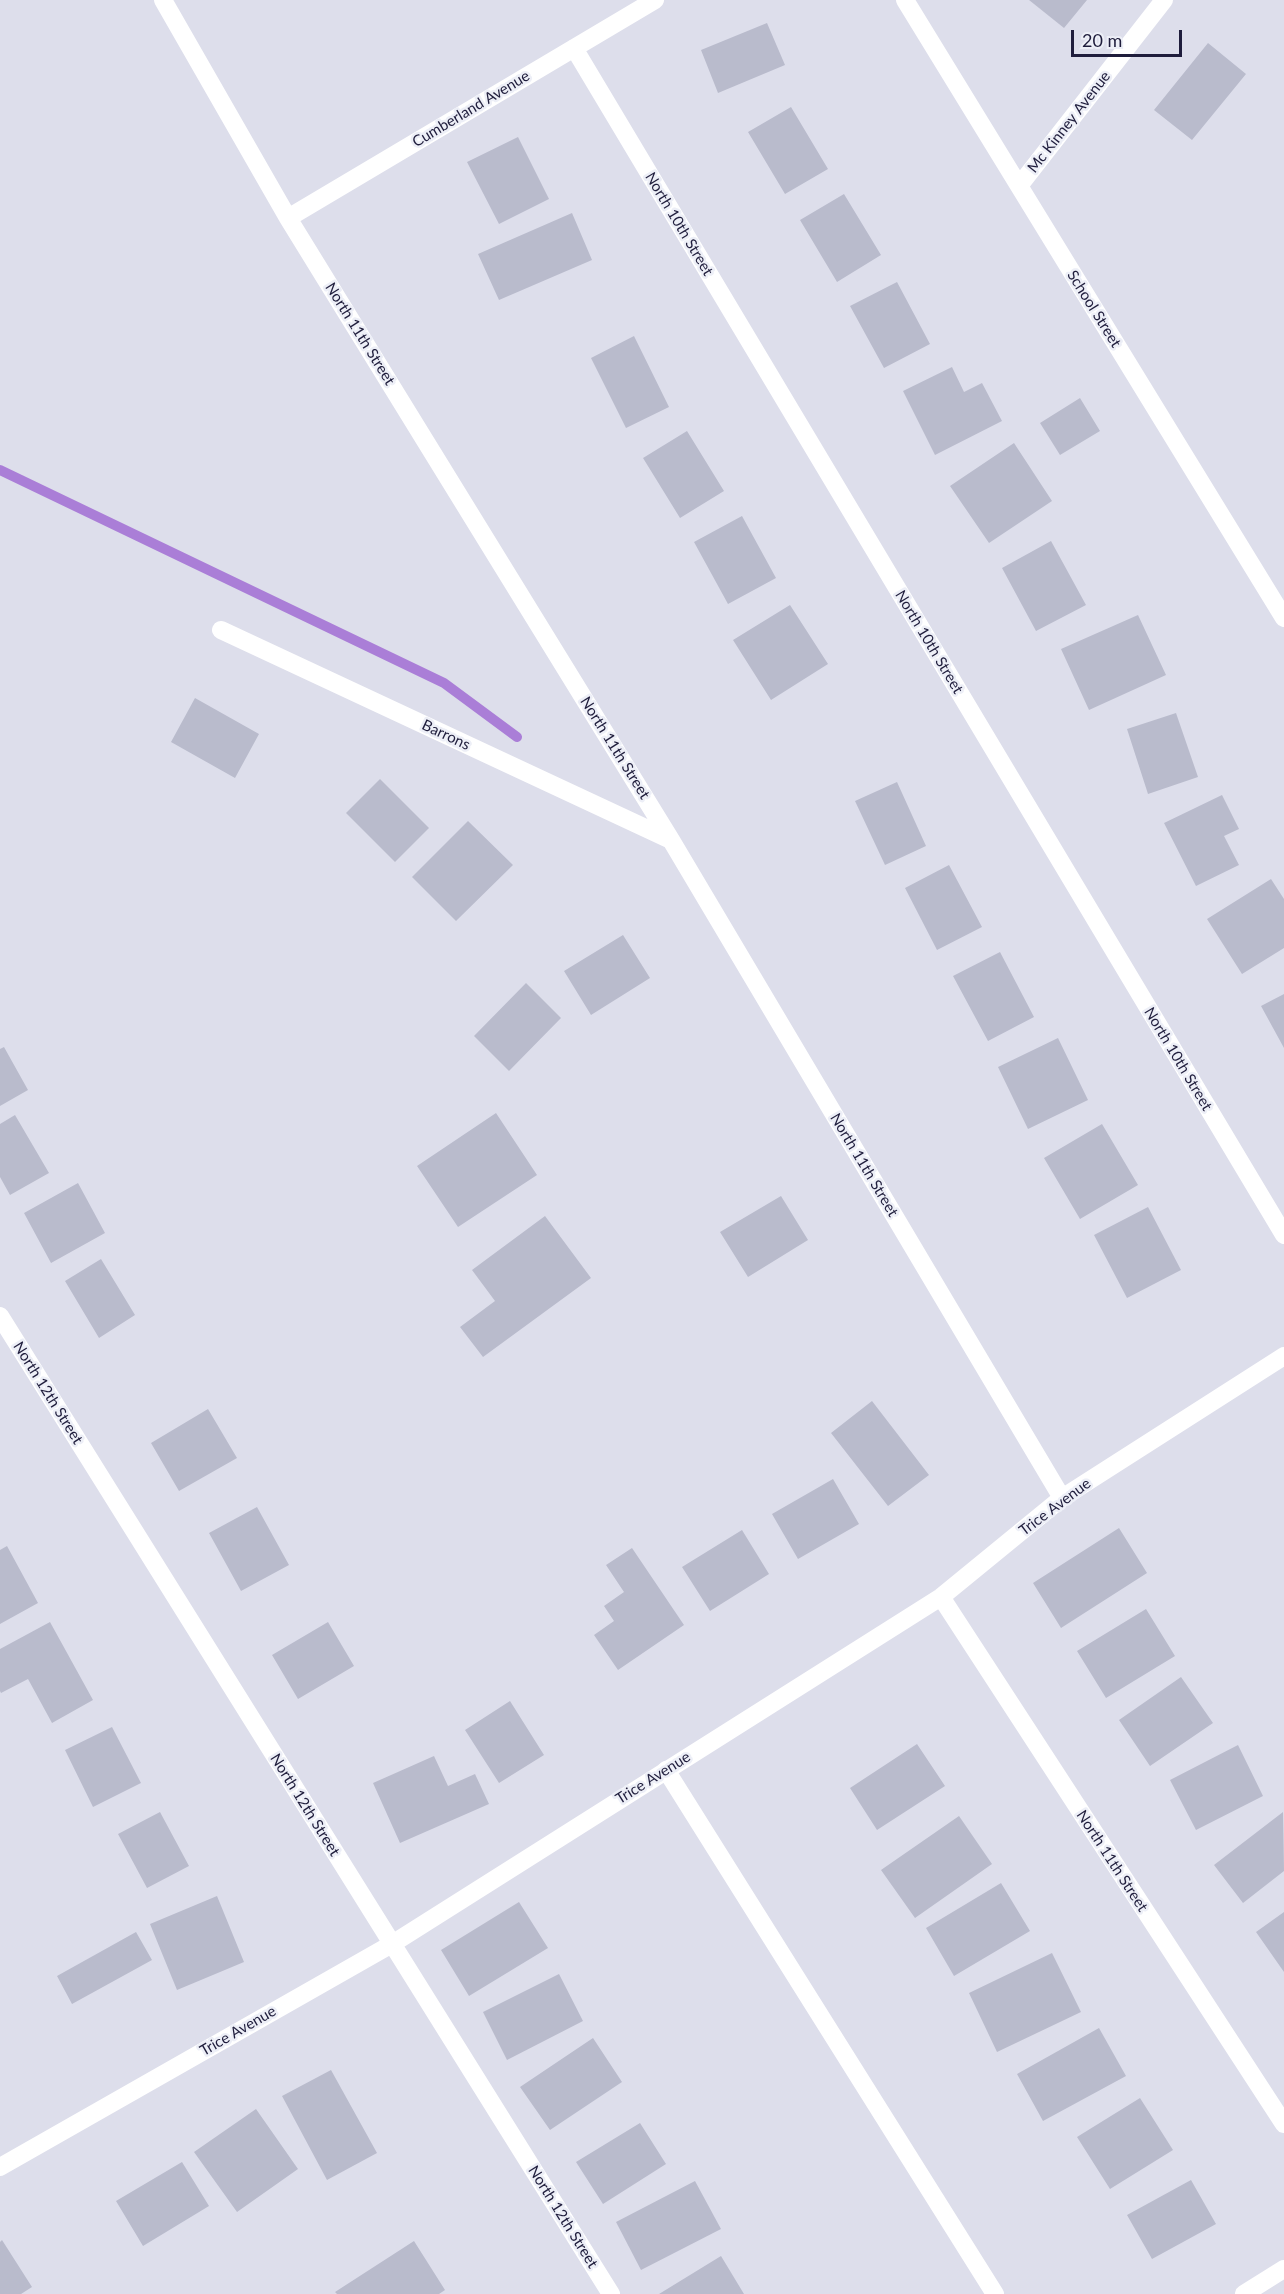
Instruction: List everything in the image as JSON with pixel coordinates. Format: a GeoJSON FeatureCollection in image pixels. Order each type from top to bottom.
{"type":"FeatureCollection","features":[{"type":"Feature","properties":{"kind":"street","name":"North 11th Street"},"geometry":{"type":"LineString","coordinates":[[163,0],[288,218],[671,840],[1062,1498]]}},
{"type":"Feature","properties":{"kind":"street","name":"Cumberland Avenue"},"geometry":{"type":"LineString","coordinates":[[288,218],[655,0]]}},
{"type":"Feature","properties":{"kind":"street","name":"School Street"},"geometry":{"type":"LineString","coordinates":[[905,0],[1284,618]]}},
{"type":"Feature","properties":{"kind":"street","name":"Mc Kinney Avenue"},"geometry":{"type":"LineString","coordinates":[[1019,186],[1164,0]]}},
{"type":"Feature","properties":{"kind":"street","name":"North 10th Street"},"geometry":{"type":"LineString","coordinates":[[574,48],[1284,1235]]}},
{"type":"Feature","properties":{"kind":"street","name":"Barrons"},"geometry":{"type":"LineString","coordinates":[[221,630],[671,840]]}},
{"type":"Feature","properties":{"kind":"street","name":"North 12th Street"},"geometry":{"type":"LineString","coordinates":[[0,1316],[611,2294]]}},
{"type":"Feature","properties":{"kind":"street","name":"Trice Avenue"},"geometry":{"type":"LineString","coordinates":[[0,2167],[392,1944],[941,1597],[1062,1498],[1284,1356]]}},
{"type":"Feature","properties":{"kind":"street","name":"North 11th Street"},"geometry":{"type":"LineString","coordinates":[[941,1597],[1284,2124]]}},
{"type":"Feature","properties":{"kind":"street"},"geometry":{"type":"LineString","coordinates":[[666,1770],[995,2294]]}},
{"type":"Feature","properties":{"kind":"street"},"geometry":{"type":"LineString","coordinates":[[1244,2294],[1284,2269]]}},
{"type":"Feature","properties":{"kind":"building"},"geometry":{"type":"Polygon","coordinates":[[[1029,0],[1087,0],[1064,28],[1029,0]]]}},
{"type":"Feature","properties":{"kind":"building"},"geometry":{"type":"Polygon","coordinates":[[[767,23],[785,65],[718,93],[701,50],[767,23]]]}},
{"type":"Feature","properties":{"kind":"building"},"geometry":{"type":"Polygon","coordinates":[[[1208,43],[1246,74],[1192,140],[1154,110],[1208,43]]]}},
{"type":"Feature","properties":{"kind":"building"},"geometry":{"type":"Polygon","coordinates":[[[791,107],[828,169],[785,194],[748,132],[791,107]]]}},
{"type":"Feature","properties":{"kind":"building"},"geometry":{"type":"Polygon","coordinates":[[[518,137],[549,199],[499,224],[467,162],[518,137]]]}},
{"type":"Feature","properties":{"kind":"building"},"geometry":{"type":"Polygon","coordinates":[[[844,194],[881,255],[837,282],[800,220],[844,194]]]}},
{"type":"Feature","properties":{"kind":"building"},"geometry":{"type":"Polygon","coordinates":[[[572,213],[592,260],[499,300],[478,254],[572,213]]]}},
{"type":"Feature","properties":{"kind":"building"},"geometry":{"type":"Polygon","coordinates":[[[897,282],[930,344],[884,368],[850,306],[897,282]]]}},
{"type":"Feature","properties":{"kind":"building"},"geometry":{"type":"Polygon","coordinates":[[[634,336],[669,407],[626,428],[591,358],[634,336]]]}},
{"type":"Feature","properties":{"kind":"building"},"geometry":{"type":"Polygon","coordinates":[[[952,367],[964,392],[982,383],[1002,421],[935,455],[903,391],[952,367]]]}},
{"type":"Feature","properties":{"kind":"building"},"geometry":{"type":"Polygon","coordinates":[[[1080,398],[1100,431],[1060,455],[1040,423],[1080,398]]]}},
{"type":"Feature","properties":{"kind":"building"},"geometry":{"type":"Polygon","coordinates":[[[687,431],[724,491],[680,518],[643,458],[687,431]]]}},
{"type":"Feature","properties":{"kind":"building"},"geometry":{"type":"Polygon","coordinates":[[[1014,443],[1052,501],[989,543],[950,486],[1014,443]]]}},
{"type":"Feature","properties":{"kind":"building"},"geometry":{"type":"Polygon","coordinates":[[[742,516],[776,578],[728,604],[694,542],[742,516]]]}},
{"type":"Feature","properties":{"kind":"building"},"geometry":{"type":"Polygon","coordinates":[[[1051,541],[1086,605],[1036,631],[1002,568],[1051,541]]]}},
{"type":"Feature","properties":{"kind":"building"},"geometry":{"type":"Polygon","coordinates":[[[790,605],[828,664],[771,700],[733,640],[790,605]]]}},
{"type":"Feature","properties":{"kind":"building"},"geometry":{"type":"Polygon","coordinates":[[[1138,615],[1166,675],[1089,710],[1061,649],[1138,615]]]}},
{"type":"Feature","properties":{"kind":"building"},"geometry":{"type":"Polygon","coordinates":[[[195,698],[259,734],[235,778],[171,742],[195,698]]]}},
{"type":"Feature","properties":{"kind":"building"},"geometry":{"type":"Polygon","coordinates":[[[1176,713],[1198,777],[1148,794],[1127,729],[1176,713]]]}},
{"type":"Feature","properties":{"kind":"building"},"geometry":{"type":"Polygon","coordinates":[[[380,779],[429,828],[395,862],[346,813],[380,779]]]}},
{"type":"Feature","properties":{"kind":"building"},"geometry":{"type":"Polygon","coordinates":[[[897,782],[926,846],[885,865],[855,801],[897,782]]]}},
{"type":"Feature","properties":{"kind":"building"},"geometry":{"type":"Polygon","coordinates":[[[1222,795],[1239,829],[1224,836],[1239,865],[1196,886],[1164,823],[1222,795]]]}},
{"type":"Feature","properties":{"kind":"building"},"geometry":{"type":"Polygon","coordinates":[[[468,821],[513,865],[456,921],[412,877],[468,821]]]}},
{"type":"Feature","properties":{"kind":"building"},"geometry":{"type":"Polygon","coordinates":[[[949,865],[982,927],[937,950],[905,888],[949,865]]]}},
{"type":"Feature","properties":{"kind":"building"},"geometry":{"type":"Polygon","coordinates":[[[1271,879],[1284,899],[1284,948],[1242,974],[1207,919],[1271,879]]]}},
{"type":"Feature","properties":{"kind":"building"},"geometry":{"type":"Polygon","coordinates":[[[623,935],[650,978],[591,1015],[564,971],[623,935]]]}},
{"type":"Feature","properties":{"kind":"building"},"geometry":{"type":"Polygon","coordinates":[[[1000,952],[1034,1017],[988,1041],[953,976],[1000,952]]]}},
{"type":"Feature","properties":{"kind":"building"},"geometry":{"type":"Polygon","coordinates":[[[526,983],[561,1018],[509,1071],[474,1036],[526,983]]]}},
{"type":"Feature","properties":{"kind":"building"},"geometry":{"type":"Polygon","coordinates":[[[1284,994],[1284,1048],[1261,1006],[1284,994]]]}},
{"type":"Feature","properties":{"kind":"building"},"geometry":{"type":"Polygon","coordinates":[[[1058,1038],[1088,1100],[1028,1129],[998,1067],[1058,1038]]]}},
{"type":"Feature","properties":{"kind":"building"},"geometry":{"type":"Polygon","coordinates":[[[4,1047],[28,1090],[0,1106],[0,1049],[4,1047]]]}},
{"type":"Feature","properties":{"kind":"building"},"geometry":{"type":"Polygon","coordinates":[[[496,1113],[537,1175],[458,1227],[417,1166],[496,1113]]]}},
{"type":"Feature","properties":{"kind":"building"},"geometry":{"type":"Polygon","coordinates":[[[15,1115],[49,1173],[10,1195],[0,1177],[0,1124],[15,1115]]]}},
{"type":"Feature","properties":{"kind":"building"},"geometry":{"type":"Polygon","coordinates":[[[1102,1124],[1138,1185],[1080,1219],[1044,1158],[1102,1124]]]}},
{"type":"Feature","properties":{"kind":"building"},"geometry":{"type":"Polygon","coordinates":[[[78,1183],[105,1233],[51,1263],[24,1213],[78,1183]]]}},
{"type":"Feature","properties":{"kind":"building"},"geometry":{"type":"Polygon","coordinates":[[[781,1196],[808,1240],[748,1277],[720,1232],[781,1196]]]}},
{"type":"Feature","properties":{"kind":"building"},"geometry":{"type":"Polygon","coordinates":[[[1148,1207],[1181,1270],[1127,1298],[1094,1235],[1148,1207]]]}},
{"type":"Feature","properties":{"kind":"building"},"geometry":{"type":"Polygon","coordinates":[[[545,1216],[591,1278],[483,1357],[460,1327],[495,1301],[472,1270],[545,1216]]]}},
{"type":"Feature","properties":{"kind":"building"},"geometry":{"type":"Polygon","coordinates":[[[101,1259],[135,1315],[99,1338],[65,1281],[101,1259]]]}},
{"type":"Feature","properties":{"kind":"building"},"geometry":{"type":"Polygon","coordinates":[[[872,1401],[929,1475],[888,1506],[831,1433],[872,1401]]]}},
{"type":"Feature","properties":{"kind":"building"},"geometry":{"type":"Polygon","coordinates":[[[208,1409],[237,1458],[179,1491],[151,1443],[208,1409]]]}},
{"type":"Feature","properties":{"kind":"building"},"geometry":{"type":"Polygon","coordinates":[[[833,1479],[859,1524],[798,1559],[772,1514],[833,1479]]]}},
{"type":"Feature","properties":{"kind":"building"},"geometry":{"type":"Polygon","coordinates":[[[257,1507],[289,1565],[241,1591],[209,1533],[257,1507]]]}},
{"type":"Feature","properties":{"kind":"building"},"geometry":{"type":"Polygon","coordinates":[[[1119,1528],[1147,1573],[1061,1628],[1033,1583],[1119,1528]]]}},
{"type":"Feature","properties":{"kind":"building"},"geometry":{"type":"Polygon","coordinates":[[[742,1530],[769,1574],[710,1611],[682,1567],[742,1530]]]}},
{"type":"Feature","properties":{"kind":"building"},"geometry":{"type":"Polygon","coordinates":[[[7,1546],[38,1603],[0,1624],[0,1550],[7,1546]]]}},
{"type":"Feature","properties":{"kind":"building"},"geometry":{"type":"Polygon","coordinates":[[[632,1548],[684,1625],[618,1670],[594,1635],[614,1621],[604,1606],[624,1592],[606,1565],[632,1548]]]}},
{"type":"Feature","properties":{"kind":"building"},"geometry":{"type":"Polygon","coordinates":[[[1146,1609],[1175,1656],[1106,1698],[1077,1651],[1146,1609]]]}},
{"type":"Feature","properties":{"kind":"building"},"geometry":{"type":"Polygon","coordinates":[[[50,1622],[93,1700],[52,1723],[28,1679],[1,1693],[0,1691],[0,1649],[50,1622]]]}},
{"type":"Feature","properties":{"kind":"building"},"geometry":{"type":"Polygon","coordinates":[[[328,1622],[354,1666],[298,1699],[272,1655],[328,1622]]]}},
{"type":"Feature","properties":{"kind":"building"},"geometry":{"type":"Polygon","coordinates":[[[1181,1677],[1213,1723],[1150,1766],[1119,1720],[1181,1677]]]}},
{"type":"Feature","properties":{"kind":"building"},"geometry":{"type":"Polygon","coordinates":[[[510,1701],[544,1755],[499,1783],[465,1730],[510,1701]]]}},
{"type":"Feature","properties":{"kind":"building"},"geometry":{"type":"Polygon","coordinates":[[[112,1727],[141,1783],[93,1807],[65,1750],[112,1727]]]}},
{"type":"Feature","properties":{"kind":"building"},"geometry":{"type":"Polygon","coordinates":[[[917,1744],[945,1786],[877,1830],[850,1788],[917,1744]]]}},
{"type":"Feature","properties":{"kind":"building"},"geometry":{"type":"Polygon","coordinates":[[[1238,1745],[1263,1796],[1196,1830],[1170,1780],[1238,1745]]]}},
{"type":"Feature","properties":{"kind":"building"},"geometry":{"type":"Polygon","coordinates":[[[434,1756],[448,1786],[475,1774],[489,1804],[400,1843],[373,1783],[434,1756]]]}},
{"type":"Feature","properties":{"kind":"building"},"geometry":{"type":"Polygon","coordinates":[[[160,1812],[189,1866],[147,1888],[118,1834],[160,1812]]]}},
{"type":"Feature","properties":{"kind":"building"},"geometry":{"type":"Polygon","coordinates":[[[1283,1812],[1284,1871],[1243,1903],[1214,1865],[1283,1812]]]}},
{"type":"Feature","properties":{"kind":"building"},"geometry":{"type":"Polygon","coordinates":[[[959,1816],[992,1864],[915,1918],[881,1870],[959,1816]]]}},
{"type":"Feature","properties":{"kind":"building"},"geometry":{"type":"Polygon","coordinates":[[[1001,1883],[1030,1931],[954,1976],[926,1928],[1001,1883]]]}},
{"type":"Feature","properties":{"kind":"building"},"geometry":{"type":"Polygon","coordinates":[[[217,1896],[244,1962],[177,1990],[150,1924],[217,1896]]]}},
{"type":"Feature","properties":{"kind":"building"},"geometry":{"type":"Polygon","coordinates":[[[519,1902],[548,1948],[469,1996],[441,1950],[519,1902]]]}},
{"type":"Feature","properties":{"kind":"building"},"geometry":{"type":"Polygon","coordinates":[[[1284,1912],[1284,1972],[1256,1932],[1284,1912]]]}},
{"type":"Feature","properties":{"kind":"building"},"geometry":{"type":"Polygon","coordinates":[[[136,1932],[152,1960],[72,2004],[57,1976],[136,1932]]]}},
{"type":"Feature","properties":{"kind":"building"},"geometry":{"type":"Polygon","coordinates":[[[1052,1953],[1081,2012],[997,2052],[969,1993],[1052,1953]]]}},
{"type":"Feature","properties":{"kind":"building"},"geometry":{"type":"Polygon","coordinates":[[[559,1974],[583,2021],[507,2060],[483,2012],[559,1974]]]}},
{"type":"Feature","properties":{"kind":"building"},"geometry":{"type":"Polygon","coordinates":[[[1099,2028],[1126,2076],[1043,2121],[1017,2074],[1099,2028]]]}},
{"type":"Feature","properties":{"kind":"building"},"geometry":{"type":"Polygon","coordinates":[[[593,2038],[622,2082],[550,2130],[520,2087],[593,2038]]]}},
{"type":"Feature","properties":{"kind":"building"},"geometry":{"type":"Polygon","coordinates":[[[331,2070],[377,2153],[327,2180],[282,2096],[331,2070]]]}},
{"type":"Feature","properties":{"kind":"building"},"geometry":{"type":"Polygon","coordinates":[[[1140,2098],[1173,2150],[1110,2189],[1077,2137],[1140,2098]]]}},
{"type":"Feature","properties":{"kind":"building"},"geometry":{"type":"Polygon","coordinates":[[[256,2109],[298,2169],[237,2212],[194,2152],[256,2109]]]}},
{"type":"Feature","properties":{"kind":"building"},"geometry":{"type":"Polygon","coordinates":[[[640,2123],[666,2164],[603,2204],[576,2162],[640,2123]]]}},
{"type":"Feature","properties":{"kind":"building"},"geometry":{"type":"Polygon","coordinates":[[[182,2162],[209,2206],[143,2246],[116,2201],[182,2162]]]}},
{"type":"Feature","properties":{"kind":"building"},"geometry":{"type":"Polygon","coordinates":[[[1191,2180],[1216,2224],[1152,2259],[1127,2215],[1191,2180]]]}},
{"type":"Feature","properties":{"kind":"building"},"geometry":{"type":"Polygon","coordinates":[[[695,2181],[721,2229],[641,2270],[616,2222],[695,2181]]]}},
{"type":"Feature","properties":{"kind":"building"},"geometry":{"type":"Polygon","coordinates":[[[2,2240],[32,2287],[21,2294],[0,2294],[0,2242],[2,2240]]]}},
{"type":"Feature","properties":{"kind":"building"},"geometry":{"type":"Polygon","coordinates":[[[414,2241],[445,2290],[439,2294],[337,2294],[335,2292],[414,2241]]]}},
{"type":"Feature","properties":{"kind":"building"},"geometry":{"type":"Polygon","coordinates":[[[721,2256],[744,2294],[659,2294],[721,2256]]]}},
{"type":"Feature","properties":{"kind":"waterway"},"geometry":{"type":"LineString","coordinates":[[0,470],[444,683],[517,737]]}}]}
